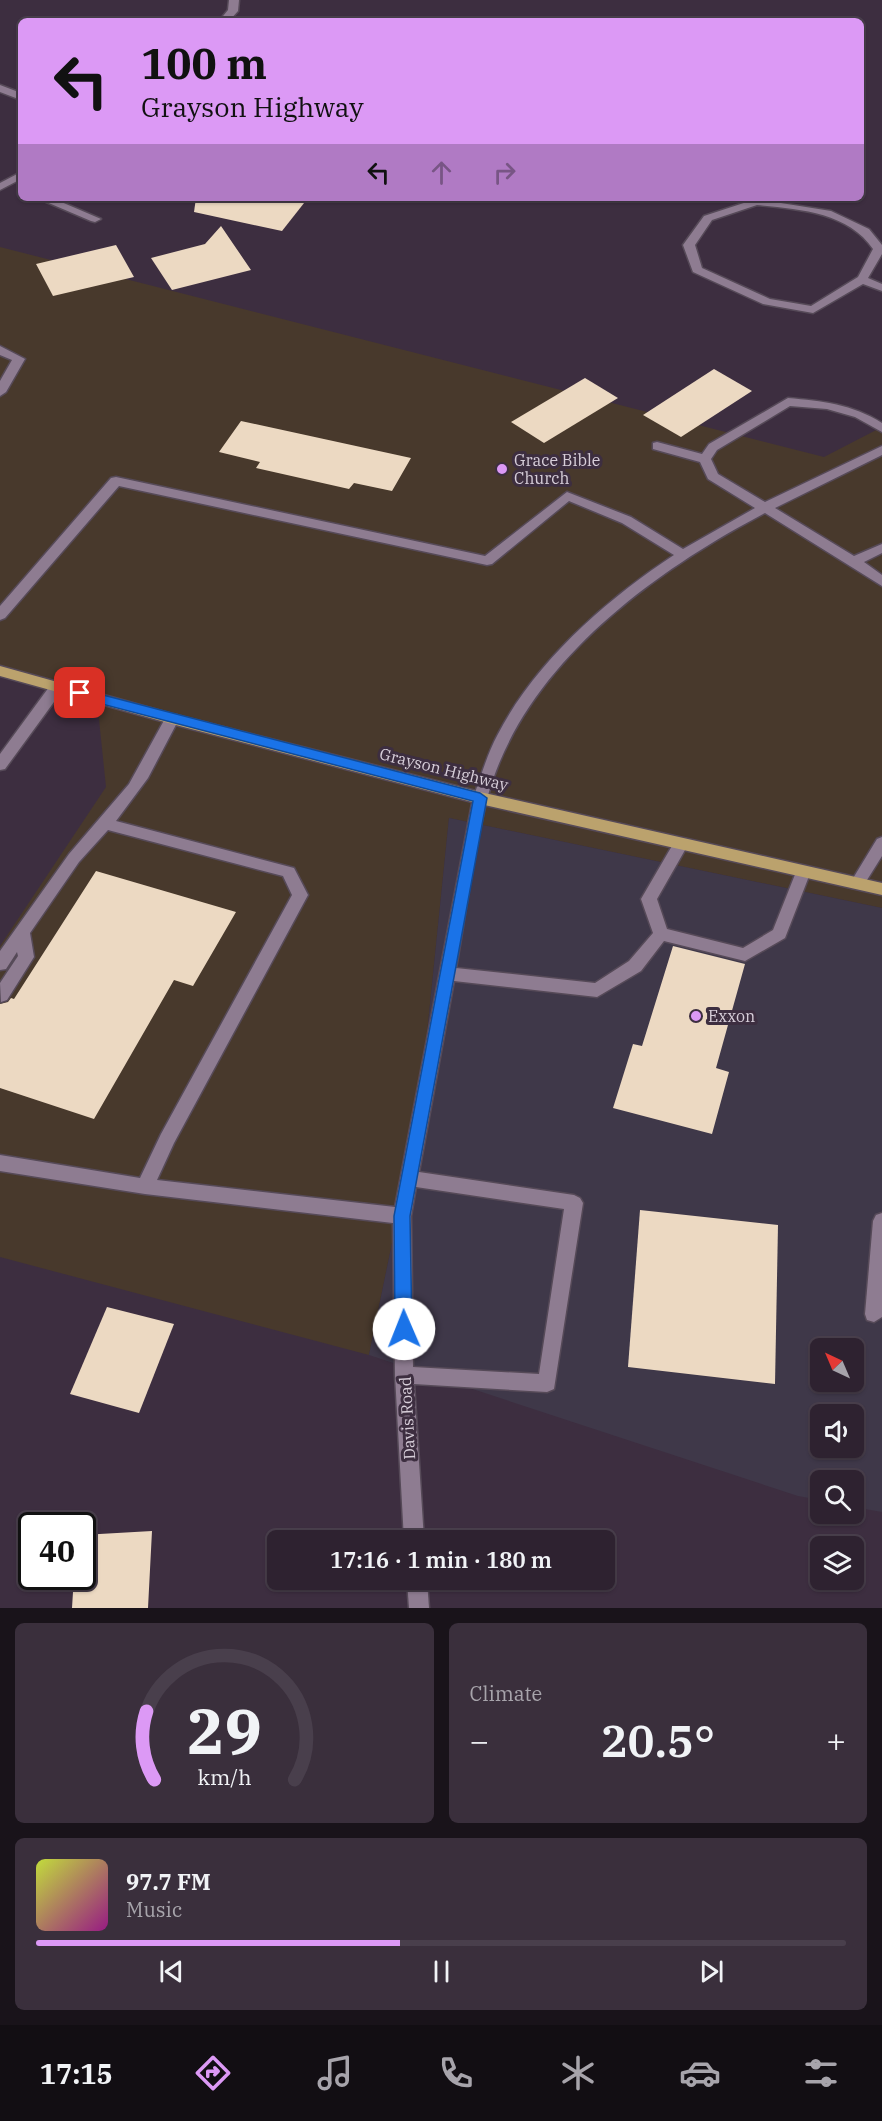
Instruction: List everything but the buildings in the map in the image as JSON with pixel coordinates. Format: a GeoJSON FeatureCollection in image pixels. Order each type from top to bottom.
{"type":"FeatureCollection","features":[{"type":"Feature","properties":{"kind":"main road","name":"Grayson Highway"},"geometry":{"type":"LineString","coordinates":[[0,671],[172,719],[480,798],[882,889]]}},
{"type":"Feature","properties":{"kind":"street"},"geometry":{"type":"LineString","coordinates":[[227,18],[233,11],[234,0]]}},
{"type":"Feature","properties":{"kind":"street"},"geometry":{"type":"LineString","coordinates":[[0,88],[18,96]]}},
{"type":"Feature","properties":{"kind":"street"},"geometry":{"type":"LineString","coordinates":[[3,185],[18,177]]}},
{"type":"Feature","properties":{"kind":"street"},"geometry":{"type":"LineString","coordinates":[[3,185],[18,188]]}},
{"type":"Feature","properties":{"kind":"street"},"geometry":{"type":"LineString","coordinates":[[50,201],[95,219]]}},
{"type":"Feature","properties":{"kind":"street"},"geometry":{"type":"LineString","coordinates":[[756,201],[799,206],[833,216],[865,231],[879,249],[862,279],[813,310],[767,302],[697,270],[689,245],[708,218],[756,201]]}},
{"type":"Feature","properties":{"kind":"street"},"geometry":{"type":"LineString","coordinates":[[862,279],[882,288]]}},
{"type":"Feature","properties":{"kind":"street"},"geometry":{"type":"LineString","coordinates":[[0,350],[19,359],[0,392]]}},
{"type":"Feature","properties":{"kind":"street"},"geometry":{"type":"LineString","coordinates":[[705,459],[714,447],[788,402],[828,405],[859,414],[882,428]]}},
{"type":"Feature","properties":{"kind":"street"},"geometry":{"type":"LineString","coordinates":[[657,446],[705,459],[713,476],[882,581]]}},
{"type":"Feature","properties":{"kind":"street","name":"Davis Road"},"geometry":{"type":"LineString","coordinates":[[413,1530],[404,1375],[402,1216],[480,798],[505,735],[550,670],[602,615],[682,554],[763,508],[882,450]]}},
{"type":"Feature","properties":{"kind":"street"},"geometry":{"type":"LineString","coordinates":[[0,615],[116,482],[487,561],[567,496],[598,505],[642,526],[682,554]]}},
{"type":"Feature","properties":{"kind":"street"},"geometry":{"type":"LineString","coordinates":[[854,562],[882,548]]}},
{"type":"Feature","properties":{"kind":"street"},"geometry":{"type":"LineString","coordinates":[[0,765],[57,687]]}},
{"type":"Feature","properties":{"kind":"street"},"geometry":{"type":"LineString","coordinates":[[0,964],[74,858],[123,805],[151,764],[172,719]]}},
{"type":"Feature","properties":{"kind":"street"},"geometry":{"type":"LineString","coordinates":[[105,824],[289,872],[300,895],[167,1139],[145,1186]]}},
{"type":"Feature","properties":{"kind":"street"},"geometry":{"type":"LineString","coordinates":[[661,934],[649,899],[681,843]]}},
{"type":"Feature","properties":{"kind":"street"},"geometry":{"type":"LineString","coordinates":[[857,884],[882,843]]}},
{"type":"Feature","properties":{"kind":"street"},"geometry":{"type":"LineString","coordinates":[[661,934],[745,955],[779,934],[803,871]]}},
{"type":"Feature","properties":{"kind":"street"},"geometry":{"type":"LineString","coordinates":[[1,995],[26,957],[22,931]]}},
{"type":"Feature","properties":{"kind":"street"},"geometry":{"type":"LineString","coordinates":[[448,974],[597,990],[635,966],[661,934]]}},
{"type":"Feature","properties":{"kind":"street"},"geometry":{"type":"LineString","coordinates":[[0,1163],[145,1186],[402,1216]]}},
{"type":"Feature","properties":{"kind":"street"},"geometry":{"type":"LineString","coordinates":[[404,1375],[547,1383],[574,1203],[409,1178]]}},
{"type":"Feature","properties":{"kind":"street"},"geometry":{"type":"LineString","coordinates":[[874,1314],[882,1221]]}},
{"type":"Feature","properties":{"kind":"street"},"geometry":{"type":"LineString","coordinates":[[417,1590],[418,1608]]}},
{"type":"Feature","properties":{"kind":"shaded area"},"geometry":{"type":"Polygon","coordinates":[[[0,247],[824,457],[882,427],[882,908],[449,818],[419,1112],[369,1355],[0,1257],[0,946],[106,787],[98,710],[0,674],[0,247]]]}},
{"type":"Feature","properties":{"kind":"shaded area"},"geometry":{"type":"Polygon","coordinates":[[[449,818],[882,908],[882,1512],[864,1509],[864,1470],[810,1470],[810,1498],[798,1496],[369,1355],[419,1112],[449,818]]]}},
{"type":"Feature","properties":{"kind":"place","name":"Grace Bible Church"},"geometry":{"type":"Point","coordinates":[502,469]}},
{"type":"Feature","properties":{"kind":"place","name":"Exxon"},"geometry":{"type":"Point","coordinates":[696,1016]}},
{"type":"Feature","properties":{"kind":"route"},"geometry":{"type":"LineString","coordinates":[[80,693],[480,798],[402,1216],[404,1329]]}}]}
